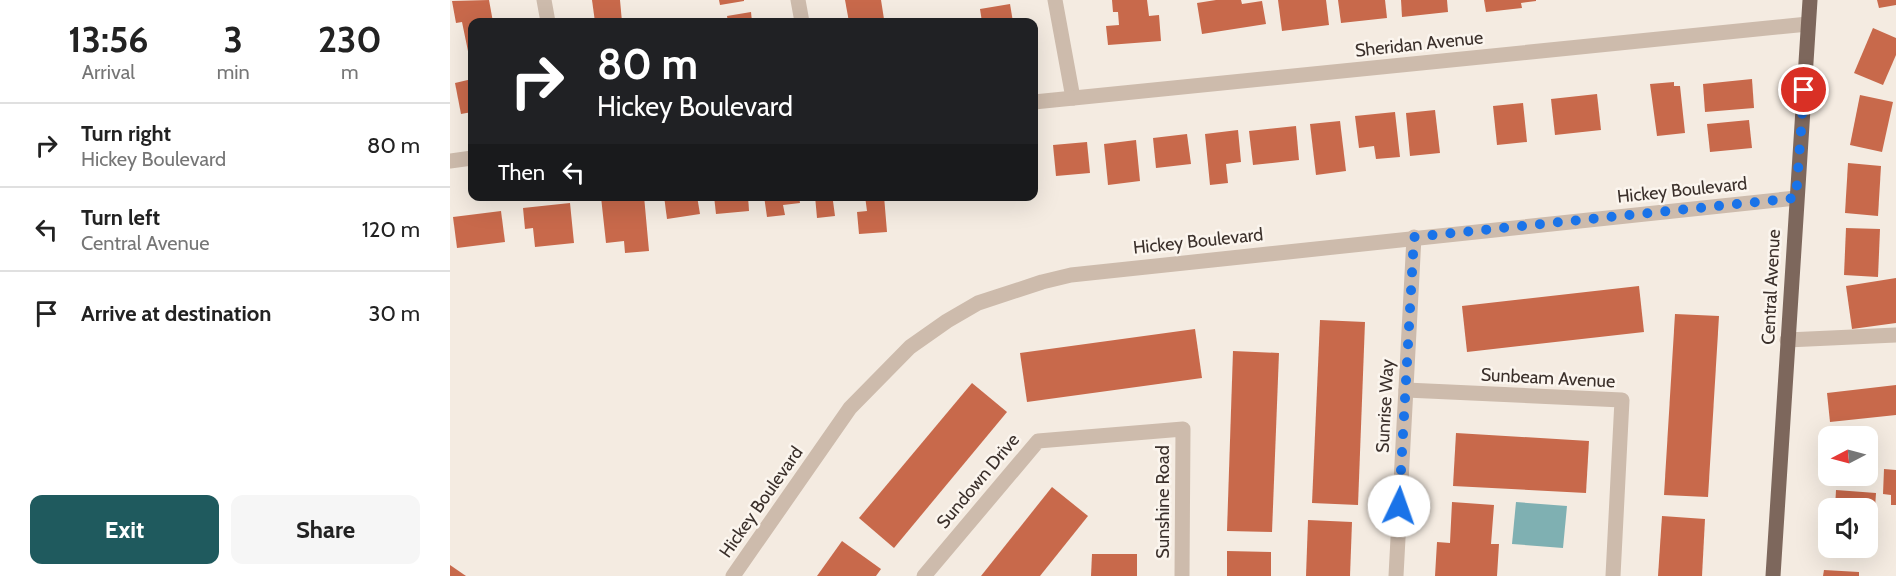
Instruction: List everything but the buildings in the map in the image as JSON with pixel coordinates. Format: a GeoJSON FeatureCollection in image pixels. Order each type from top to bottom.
{"type":"FeatureCollection","features":[{"type":"Feature","properties":{"kind":"main road","name":"Central Avenue"},"geometry":{"type":"LineString","coordinates":[[1773,576],[1810,0]]}},
{"type":"Feature","properties":{"kind":"street"},"geometry":{"type":"LineString","coordinates":[[544,0],[547,18]]}},
{"type":"Feature","properties":{"kind":"street"},"geometry":{"type":"LineString","coordinates":[[798,0],[801,18]]}},
{"type":"Feature","properties":{"kind":"street"},"geometry":{"type":"LineString","coordinates":[[1055,0],[1073,98]]}},
{"type":"Feature","properties":{"kind":"street","name":"Sheridan Avenue"},"geometry":{"type":"LineString","coordinates":[[1038,102],[1808,24]]}},
{"type":"Feature","properties":{"kind":"street"},"geometry":{"type":"LineString","coordinates":[[450,161],[468,159]]}},
{"type":"Feature","properties":{"kind":"street","name":"Hickey Boulevard"},"geometry":{"type":"LineString","coordinates":[[733,576],[856,401],[910,347],[978,303],[1071,275],[1796,198]]}},
{"type":"Feature","properties":{"kind":"street","name":"Sunrise Way"},"geometry":{"type":"LineString","coordinates":[[1396,576],[1414,237]]}},
{"type":"Feature","properties":{"kind":"street"},"geometry":{"type":"LineString","coordinates":[[1787,340],[1896,335]]}},
{"type":"Feature","properties":{"kind":"street","name":"Sunbeam Avenue"},"geometry":{"type":"LineString","coordinates":[[1406,390],[1622,400],[1613,576]]}},
{"type":"Feature","properties":{"kind":"street","name":"Sundown Drive"},"geometry":{"type":"LineString","coordinates":[[924,576],[1038,441],[1184,429]]}},
{"type":"Feature","properties":{"kind":"street","name":"Sunshine Road"},"geometry":{"type":"LineString","coordinates":[[1182,576],[1184,429]]}},
{"type":"Feature","properties":{"kind":"water"},"geometry":{"type":"Polygon","coordinates":[[[1516,502],[1567,506],[1563,548],[1512,544],[1516,502]]]}},
{"type":"Feature","properties":{"kind":"route"},"geometry":{"type":"LineString","coordinates":[[1399,506],[1414,237],[1796,198],[1804,90]]}}]}
